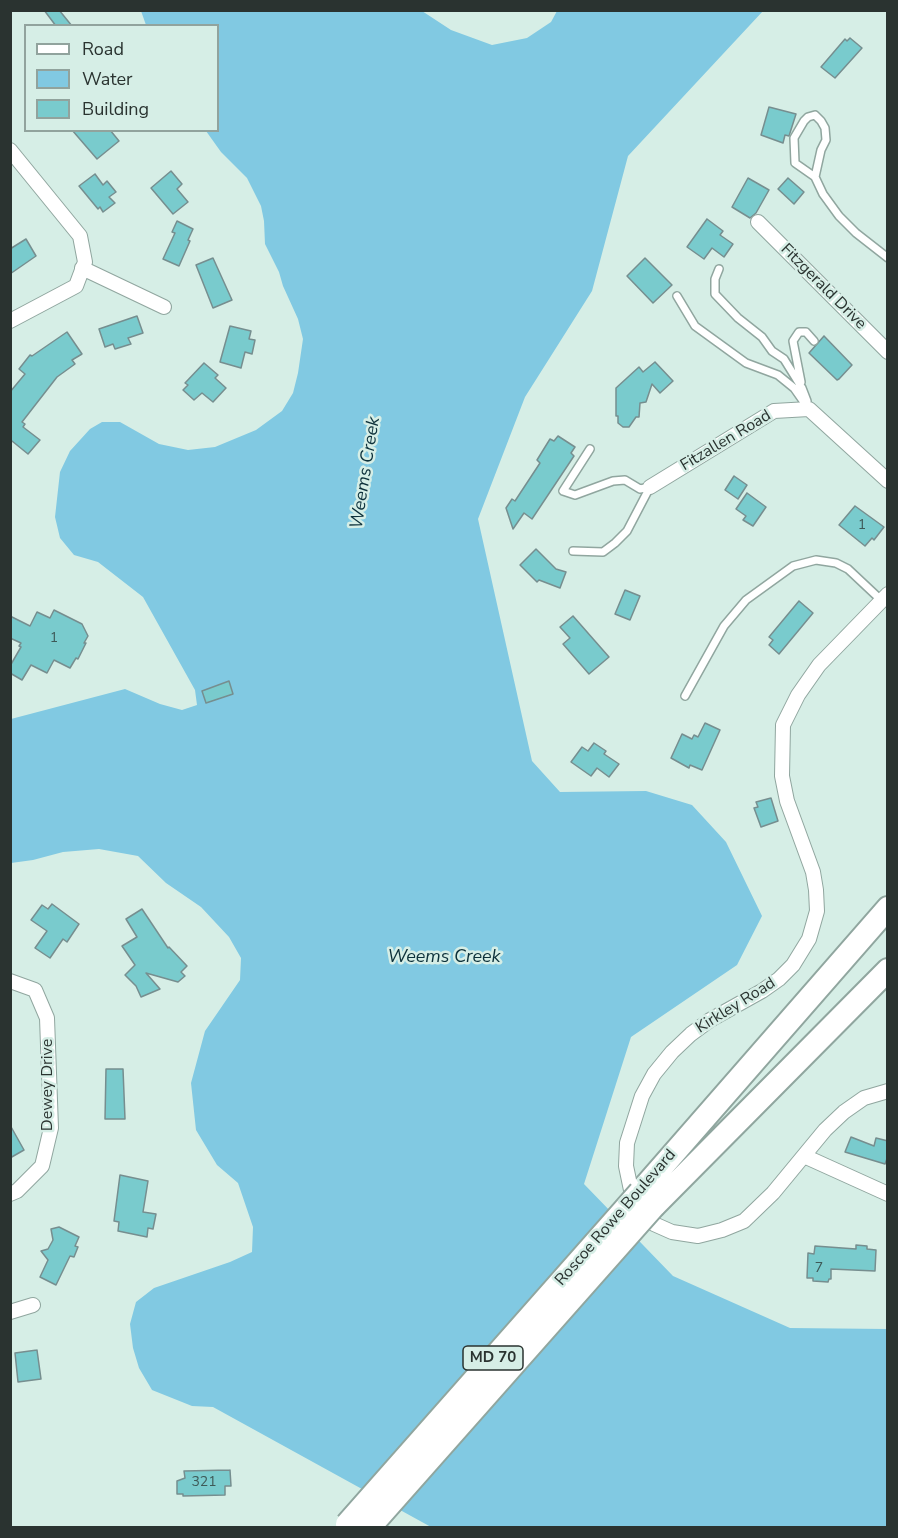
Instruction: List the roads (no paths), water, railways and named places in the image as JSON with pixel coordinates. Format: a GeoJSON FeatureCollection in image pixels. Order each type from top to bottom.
{"type":"FeatureCollection","features":[{"type":"Feature","properties":{"kind":"main road","name":"Roscoe Rowe Boulevard"},"geometry":{"type":"LineString","coordinates":[[369,1527],[647,1199],[888,908]]}},
{"type":"Feature","properties":{"kind":"main road","name":"Roscoe Rowe Boulevard"},"geometry":{"type":"LineString","coordinates":[[345,1526],[647,1199],[888,970]]}},
{"type":"Feature","properties":{"kind":"street"},"geometry":{"type":"LineString","coordinates":[[10,150],[80,236],[85,262],[76,286],[10,321]]}},
{"type":"Feature","properties":{"kind":"street","name":"Fitzgerald Drive"},"geometry":{"type":"LineString","coordinates":[[758,222],[888,352]]}},
{"type":"Feature","properties":{"kind":"street"},"geometry":{"type":"LineString","coordinates":[[82,268],[164,307]]}},
{"type":"Feature","properties":{"kind":"street"},"geometry":{"type":"LineString","coordinates":[[809,409],[888,481]]}},
{"type":"Feature","properties":{"kind":"street","name":"Fitzallen Road"},"geometry":{"type":"LineString","coordinates":[[650,487],[774,411],[809,409]]}},
{"type":"Feature","properties":{"kind":"street","name":"Kirkley Road"},"geometry":{"type":"LineString","coordinates":[[884,597],[819,665],[798,695],[783,725],[782,776],[788,801],[813,872],[816,890],[817,911],[809,939],[779,979],[710,1020],[672,1052],[654,1074],[642,1096],[627,1143],[626,1166],[631,1190],[640,1209],[654,1224],[672,1232],[698,1236],[722,1230],[744,1221],[773,1193],[825,1130],[844,1112],[864,1098],[888,1091]]}},
{"type":"Feature","properties":{"kind":"street","name":"Dewey Drive"},"geometry":{"type":"LineString","coordinates":[[10,981],[35,990],[47,1018],[51,1128],[42,1166],[17,1191],[10,1194]]}},
{"type":"Feature","properties":{"kind":"street"},"geometry":{"type":"LineString","coordinates":[[804,1156],[888,1194]]}},
{"type":"Feature","properties":{"kind":"street"},"geometry":{"type":"LineString","coordinates":[[10,1312],[33,1305]]}},
{"type":"Feature","properties":{"kind":"lane"},"geometry":{"type":"LineString","coordinates":[[815,177],[821,150],[826,140],[822,121],[815,115],[804,121],[794,138],[795,163],[815,177],[823,194],[839,216],[856,233],[888,258]]}},
{"type":"Feature","properties":{"kind":"lane"},"geometry":{"type":"LineString","coordinates":[[719,269],[715,279],[715,294],[738,318],[762,337],[772,351],[784,358],[802,388]]}},
{"type":"Feature","properties":{"kind":"lane"},"geometry":{"type":"LineString","coordinates":[[677,296],[695,326],[746,363],[778,375],[794,388],[809,409]]}},
{"type":"Feature","properties":{"kind":"lane"},"geometry":{"type":"LineString","coordinates":[[809,409],[802,388],[793,341],[798,332],[806,332],[814,341]]}},
{"type":"Feature","properties":{"kind":"lane"},"geometry":{"type":"LineString","coordinates":[[590,448],[564,490],[575,495],[619,480],[625,480],[640,489],[650,487]]}},
{"type":"Feature","properties":{"kind":"lane"},"geometry":{"type":"LineString","coordinates":[[573,551],[603,552],[615,543],[627,531],[650,487]]}},
{"type":"Feature","properties":{"kind":"lane"},"geometry":{"type":"LineString","coordinates":[[685,696],[723,626],[746,600],[793,566],[816,560],[836,563],[848,569],[884,597]]}},
{"type":"Feature","properties":{"kind":"water","name":"Weems Creek"},"geometry":{"type":"Polygon","coordinates":[[[141,11],[422,11],[451,30],[492,45],[527,38],[551,22],[557,11],[763,11],[628,156],[592,291],[525,397],[478,519],[532,761],[560,792],[646,791],[692,805],[726,842],[762,916],[737,965],[631,1037],[584,1184],[673,1276],[790,1328],[887,1329],[887,1527],[431,1527],[213,1407],[192,1406],[152,1390],[139,1368],[133,1348],[130,1324],[136,1302],[154,1288],[230,1262],[252,1252],[253,1227],[238,1183],[217,1165],[196,1130],[191,1083],[205,1031],[240,980],[241,958],[229,937],[201,907],[166,883],[138,856],[99,849],[63,852],[11,863],[11,719],[125,689],[160,704],[182,710],[197,705],[195,690],[143,597],[98,562],[74,555],[60,538],[55,517],[60,472],[70,451],[90,429],[102,422],[120,422],[159,444],[188,450],[215,447],[256,430],[282,411],[293,393],[303,339],[298,319],[265,244],[261,206],[247,178],[221,152],[207,132],[219,132],[219,24],[146,24],[141,11]]]}}]}
